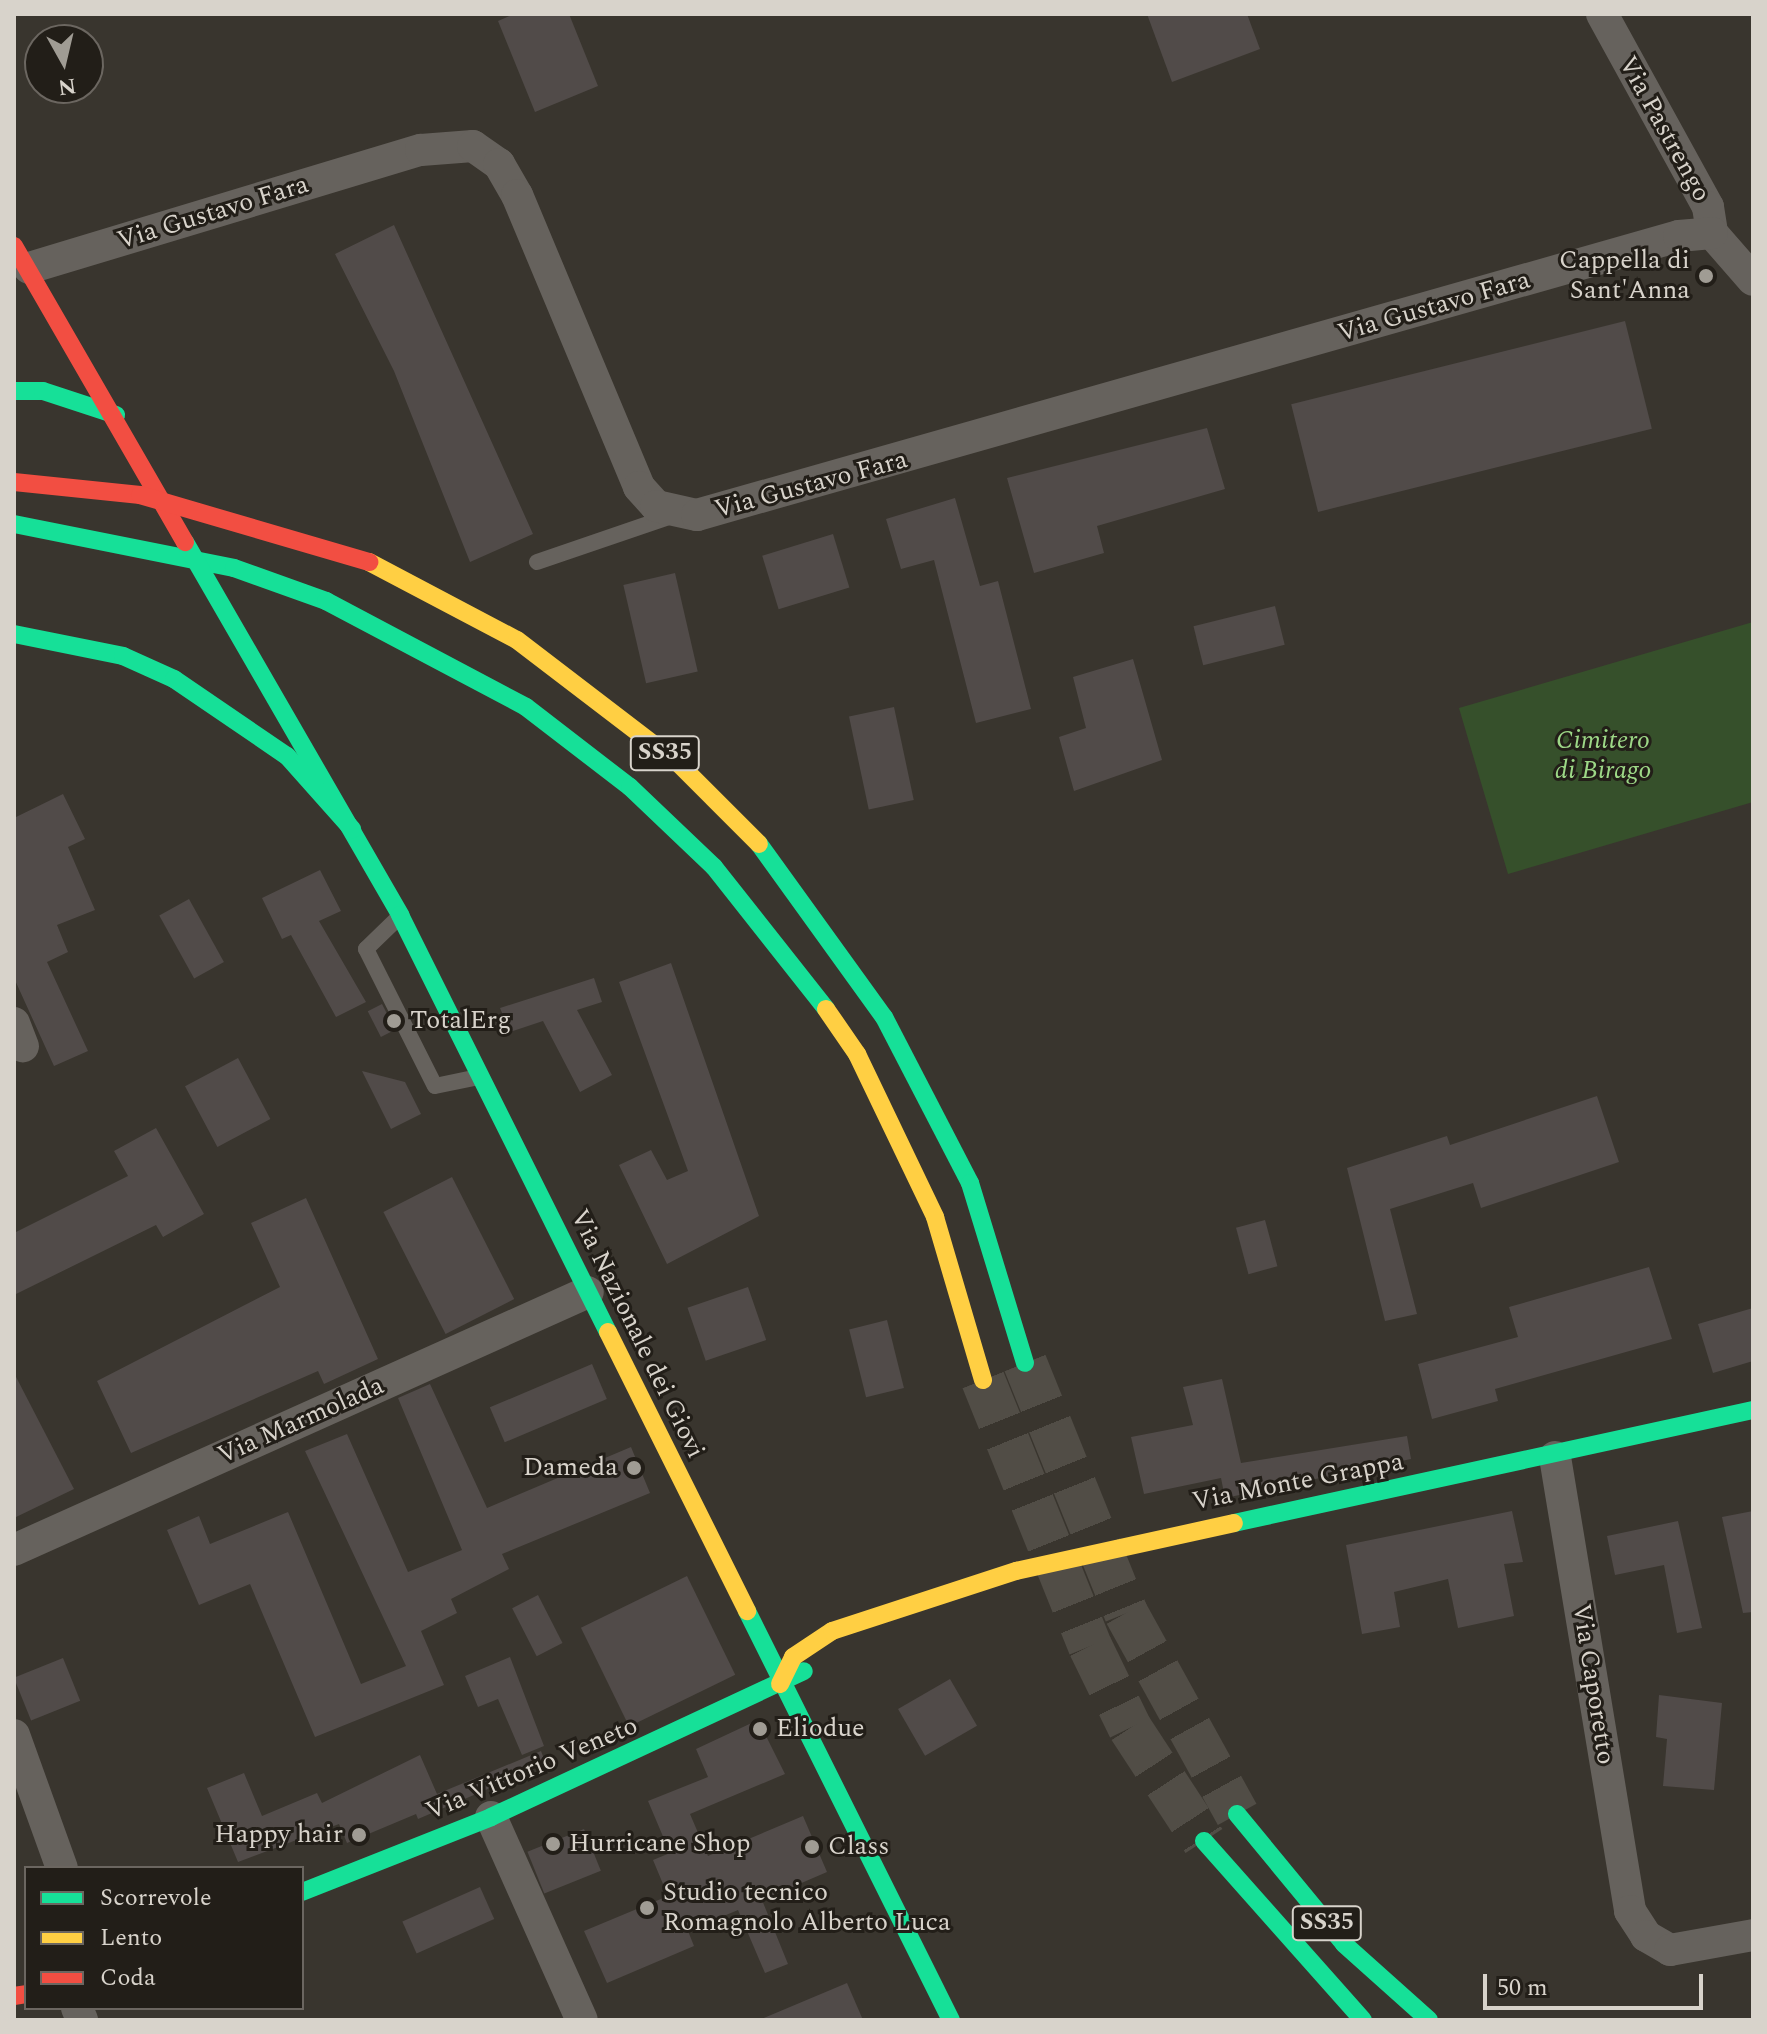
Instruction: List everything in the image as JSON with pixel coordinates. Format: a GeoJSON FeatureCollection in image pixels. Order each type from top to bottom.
{"type":"FeatureCollection","features":[{"type":"Feature","properties":{"kind":"main road"},"geometry":{"type":"LineString","coordinates":[[21,257],[116,415]]}},
{"type":"Feature","properties":{"kind":"main road"},"geometry":{"type":"LineString","coordinates":[[14,391],[43,391],[116,415]]}},
{"type":"Feature","properties":{"kind":"main road","name":"Via Nazionale dei Giovi"},"geometry":{"type":"LineString","coordinates":[[116,415],[268,676],[400,915],[780,1684],[951,2020]]}},
{"type":"Feature","properties":{"kind":"main road","name":"SS35"},"geometry":{"type":"LineString","coordinates":[[14,482],[140,495],[366,560],[517,640],[679,764],[757,841],[884,1017],[970,1183],[1025,1363]]}},
{"type":"Feature","properties":{"kind":"main road","name":"SS35"},"geometry":{"type":"LineString","coordinates":[[14,524],[234,568],[326,601],[526,707],[630,787],[751,911],[857,1054],[935,1217],[983,1380]]}},
{"type":"Feature","properties":{"kind":"main road"},"geometry":{"type":"LineString","coordinates":[[14,634],[123,656],[174,679],[287,756],[352,829]]}},
{"type":"Feature","properties":{"kind":"main road","name":"Via Monte Grappa"},"geometry":{"type":"LineString","coordinates":[[780,1684],[825,1658],[858,1621],[1016,1571],[1168,1535],[1555,1457],[1753,1410]]}},
{"type":"Feature","properties":{"kind":"main road","name":"Via Vittorio Veneto"},"geometry":{"type":"LineString","coordinates":[[304,1891],[491,1817],[780,1684]]}},
{"type":"Feature","properties":{"kind":"main road","name":"SS35"},"geometry":{"type":"LineString","coordinates":[[1237,1814],[1344,1944],[1429,2020]]}},
{"type":"Feature","properties":{"kind":"main road","name":"SS35"},"geometry":{"type":"LineString","coordinates":[[1204,1841],[1305,1963],[1363,2020]]}},
{"type":"Feature","properties":{"kind":"street","name":"Via Pastrengo"},"geometry":{"type":"LineString","coordinates":[[1602,14],[1708,207],[1712,233],[1753,280]]}},
{"type":"Feature","properties":{"kind":"street","name":"Via Gustavo Fara"},"geometry":{"type":"LineString","coordinates":[[21,257],[421,150],[473,146],[499,164],[517,195],[639,487],[656,506],[677,514],[727,509],[1679,236],[1712,233]]}},
{"type":"Feature","properties":{"kind":"street","name":"Via Marmolada"},"geometry":{"type":"LineString","coordinates":[[14,1550],[588,1292]]}},
{"type":"Feature","properties":{"kind":"street","name":"Via Caporetto"},"geometry":{"type":"LineString","coordinates":[[1555,1457],[1630,1911],[1646,1936],[1670,1950],[1753,1935]]}},
{"type":"Feature","properties":{"kind":"street"},"geometry":{"type":"LineString","coordinates":[[14,1735],[61,1866]]}},
{"type":"Feature","properties":{"kind":"street"},"geometry":{"type":"LineString","coordinates":[[491,1817],[582,2020]]}},
{"type":"Feature","properties":{"kind":"lane"},"geometry":{"type":"LineString","coordinates":[[537,562],[677,514]]}},
{"type":"Feature","properties":{"kind":"lane"},"geometry":{"type":"LineString","coordinates":[[400,915],[366,949],[435,1086],[481,1077]]}},
{"type":"Feature","properties":{"kind":"green space","name":"Cimitero di Birago"},"geometry":{"type":"Polygon","coordinates":[[[1753,622],[1753,802],[1508,874],[1459,708],[1753,622]]]}},
{"type":"Feature","properties":{"kind":"building"},"geometry":{"type":"Polygon","coordinates":[[[514,14],[569,14],[598,86],[535,112],[498,21],[514,14]]]}},
{"type":"Feature","properties":{"kind":"building"},"geometry":{"type":"Polygon","coordinates":[[[1147,14],[1247,14],[1260,49],[1172,82],[1147,14]]]}},
{"type":"Feature","properties":{"kind":"building"},"geometry":{"type":"Polygon","coordinates":[[[394,225],[533,534],[470,562],[394,371],[335,254],[394,225]]]}},
{"type":"Feature","properties":{"kind":"building"},"geometry":{"type":"Polygon","coordinates":[[[1625,321],[1652,429],[1318,512],[1291,404],[1625,321]]]}},
{"type":"Feature","properties":{"kind":"building"},"geometry":{"type":"Polygon","coordinates":[[[1207,428],[1225,489],[1097,526],[1104,553],[1034,573],[1007,478],[1207,428]]]}},
{"type":"Feature","properties":{"kind":"building"},"geometry":{"type":"Polygon","coordinates":[[[955,498],[980,586],[998,581],[1031,709],[976,723],[934,560],[901,569],[886,519],[955,498]]]}},
{"type":"Feature","properties":{"kind":"building"},"geometry":{"type":"Polygon","coordinates":[[[833,534],[849,588],[779,609],[762,556],[833,534]]]}},
{"type":"Feature","properties":{"kind":"building"},"geometry":{"type":"Polygon","coordinates":[[[675,573],[698,671],[646,683],[623,585],[675,573]]]}},
{"type":"Feature","properties":{"kind":"building"},"geometry":{"type":"Polygon","coordinates":[[[1275,606],[1285,645],[1203,665],[1193,626],[1275,606]]]}},
{"type":"Feature","properties":{"kind":"building"},"geometry":{"type":"Polygon","coordinates":[[[1133,659],[1162,760],[1074,791],[1059,737],[1086,728],[1073,677],[1133,659]]]}},
{"type":"Feature","properties":{"kind":"building"},"geometry":{"type":"Polygon","coordinates":[[[894,707],[914,800],[869,809],[849,717],[894,707]]]}},
{"type":"Feature","properties":{"kind":"building"},"geometry":{"type":"Polygon","coordinates":[[[63,794],[85,839],[68,847],[95,910],[57,925],[68,952],[47,962],[88,1051],[54,1066],[14,978],[14,818],[63,794]]]}},
{"type":"Feature","properties":{"kind":"building"},"geometry":{"type":"Polygon","coordinates":[[[320,870],[341,911],[319,921],[366,1002],[336,1017],[291,935],[282,939],[262,898],[320,870]]]}},
{"type":"Feature","properties":{"kind":"building"},"geometry":{"type":"Polygon","coordinates":[[[189,899],[224,962],[194,978],[159,915],[189,899]]]}},
{"type":"Feature","properties":{"kind":"building"},"geometry":{"type":"Polygon","coordinates":[[[671,963],[759,1216],[667,1264],[619,1165],[651,1150],[667,1180],[688,1171],[619,982],[671,963]]]}},
{"type":"Feature","properties":{"kind":"building"},"geometry":{"type":"Polygon","coordinates":[[[594,978],[602,1002],[577,1010],[612,1075],[580,1092],[543,1021],[510,1032],[500,1008],[594,978]]]}},
{"type":"Feature","properties":{"kind":"building"},"geometry":{"type":"Polygon","coordinates":[[[382,1004],[395,1030],[381,1037],[368,1011],[382,1004]]]}},
{"type":"Feature","properties":{"kind":"building"},"geometry":{"type":"Polygon","coordinates":[[[238,1058],[270,1119],[217,1147],[185,1086],[238,1058]]]}},
{"type":"Feature","properties":{"kind":"building"},"geometry":{"type":"Polygon","coordinates":[[[362,1071],[405,1082],[421,1114],[391,1129],[362,1071]]]}},
{"type":"Feature","properties":{"kind":"building"},"geometry":{"type":"Polygon","coordinates":[[[1597,1096],[1619,1162],[1481,1208],[1473,1183],[1390,1209],[1417,1314],[1385,1321],[1347,1168],[1447,1136],[1450,1145],[1597,1096]]]}},
{"type":"Feature","properties":{"kind":"building"},"geometry":{"type":"Polygon","coordinates":[[[156,1128],[204,1214],[163,1237],[156,1225],[14,1295],[14,1233],[128,1176],[114,1151],[156,1128]]]}},
{"type":"Feature","properties":{"kind":"building"},"geometry":{"type":"Polygon","coordinates":[[[452,1177],[514,1299],[446,1334],[383,1212],[452,1177]]]}},
{"type":"Feature","properties":{"kind":"building"},"geometry":{"type":"Polygon","coordinates":[[[306,1198],[378,1359],[324,1384],[318,1371],[131,1453],[97,1381],[280,1287],[251,1223],[306,1198]]]}},
{"type":"Feature","properties":{"kind":"building"},"geometry":{"type":"Polygon","coordinates":[[[1265,1220],[1277,1266],[1248,1274],[1236,1228],[1265,1220]]]}},
{"type":"Feature","properties":{"kind":"building"},"geometry":{"type":"Polygon","coordinates":[[[1649,1267],[1672,1339],[1495,1389],[1498,1401],[1432,1419],[1418,1364],[1518,1337],[1509,1307],[1649,1267]]]}},
{"type":"Feature","properties":{"kind":"building"},"geometry":{"type":"Polygon","coordinates":[[[748,1287],[766,1340],[706,1361],[687,1308],[748,1287]]]}},
{"type":"Feature","properties":{"kind":"building"},"geometry":{"type":"Polygon","coordinates":[[[1753,1308],[1753,1361],[1713,1373],[1698,1324],[1753,1308]]]}},
{"type":"Feature","properties":{"kind":"building"},"geometry":{"type":"Polygon","coordinates":[[[887,1320],[904,1388],[866,1397],[849,1329],[887,1320]]]}},
{"type":"Feature","properties":{"kind":"building"},"geometry":{"type":"Polygon","coordinates":[[[592,1364],[607,1399],[505,1442],[490,1407],[592,1364]]]}},
{"type":"Feature","properties":{"kind":"building"},"geometry":{"type":"Polygon","coordinates":[[[14,1373],[74,1489],[14,1518],[14,1373]]]}},
{"type":"Feature","properties":{"kind":"building"},"geometry":{"type":"Polygon","coordinates":[[[1222,1379],[1241,1463],[1407,1436],[1411,1459],[1225,1498],[1221,1478],[1144,1494],[1131,1437],[1193,1425],[1183,1387],[1222,1379]]]}},
{"type":"Feature","properties":{"kind":"building"},"geometry":{"type":"Polygon","coordinates":[[[430,1384],[487,1508],[631,1447],[650,1493],[502,1554],[509,1569],[451,1599],[457,1613],[421,1631],[444,1685],[315,1737],[250,1584],[199,1605],[167,1530],[199,1516],[210,1544],[288,1512],[361,1684],[406,1666],[305,1451],[347,1434],[408,1572],[462,1550],[398,1398],[430,1384]]]}},
{"type":"Feature","properties":{"kind":"building"},"geometry":{"type":"Polygon","coordinates":[[[1512,1511],[1523,1562],[1504,1564],[1514,1616],[1458,1628],[1448,1579],[1394,1592],[1400,1627],[1362,1634],[1346,1545],[1512,1511]]]}},
{"type":"Feature","properties":{"kind":"building"},"geometry":{"type":"Polygon","coordinates":[[[1753,1511],[1753,1612],[1743,1613],[1722,1517],[1753,1511]]]}},
{"type":"Feature","properties":{"kind":"building"},"geometry":{"type":"Polygon","coordinates":[[[1678,1521],[1702,1628],[1677,1633],[1664,1565],[1615,1575],[1607,1536],[1678,1521]]]}},
{"type":"Feature","properties":{"kind":"building"},"geometry":{"type":"Polygon","coordinates":[[[687,1576],[735,1675],[629,1727],[581,1628],[687,1576]]]}},
{"type":"Feature","properties":{"kind":"building"},"geometry":{"type":"Polygon","coordinates":[[[538,1595],[563,1643],[537,1656],[512,1608],[538,1595]]]}},
{"type":"Feature","properties":{"kind":"building"},"geometry":{"type":"Polygon","coordinates":[[[510,1657],[544,1746],[522,1755],[498,1699],[478,1707],[465,1676],[510,1657]]]}},
{"type":"Feature","properties":{"kind":"building"},"geometry":{"type":"Polygon","coordinates":[[[63,1658],[80,1701],[31,1721],[14,1678],[63,1658]]]}},
{"type":"Feature","properties":{"kind":"building"},"geometry":{"type":"Polygon","coordinates":[[[950,1679],[977,1726],[925,1756],[898,1709],[950,1679]]]}},
{"type":"Feature","properties":{"kind":"building"},"geometry":{"type":"Polygon","coordinates":[[[1659,1695],[1722,1703],[1714,1790],[1663,1786],[1667,1739],[1656,1737],[1659,1695]]]}},
{"type":"Feature","properties":{"kind":"building"},"geometry":{"type":"Polygon","coordinates":[[[758,1720],[785,1774],[690,1814],[708,1856],[803,1816],[827,1872],[762,1900],[788,1964],[765,1973],[738,1910],[688,1931],[694,1946],[607,1983],[584,1931],[668,1896],[653,1860],[670,1853],[648,1801],[708,1777],[696,1749],[758,1720]]]}},
{"type":"Feature","properties":{"kind":"building"},"geometry":{"type":"Polygon","coordinates":[[[541,1751],[546,1764],[418,1819],[416,1814],[347,1843],[339,1824],[238,1862],[207,1788],[244,1773],[262,1816],[317,1793],[322,1803],[420,1755],[437,1794],[541,1751]]]}},
{"type":"Feature","properties":{"kind":"building"},"geometry":{"type":"Polygon","coordinates":[[[584,1829],[601,1871],[544,1894],[527,1852],[584,1829]]]}},
{"type":"Feature","properties":{"kind":"building"},"geometry":{"type":"Polygon","coordinates":[[[480,1887],[494,1919],[417,1954],[402,1922],[480,1887]]]}},
{"type":"Feature","properties":{"kind":"building"},"geometry":{"type":"Polygon","coordinates":[[[847,1983],[863,2020],[759,2020],[847,1983]]]}},
{"type":"Feature","properties":{"kind":"tunnel"},"geometry":{"type":"LineString","coordinates":[[1025,1363],[1126,1613],[1237,1814]]}},
{"type":"Feature","properties":{"kind":"tunnel"},"geometry":{"type":"LineString","coordinates":[[983,1380],[1090,1646],[1130,1728],[1204,1841]]}},
{"type":"Feature","properties":{"kind":"traffic: fast"},"geometry":{"type":"LineString","coordinates":[[14,391],[43,391],[116,415]]}},
{"type":"Feature","properties":{"kind":"traffic: fast"},"geometry":{"type":"LineString","coordinates":[[14,524],[234,568],[326,601],[526,707],[630,787],[714,867],[826,1009]]}},
{"type":"Feature","properties":{"kind":"traffic: fast"},"geometry":{"type":"LineString","coordinates":[[185,542],[400,915],[608,1332]]}},
{"type":"Feature","properties":{"kind":"traffic: fast"},"geometry":{"type":"LineString","coordinates":[[14,634],[123,656],[174,679],[287,756],[352,829]]}},
{"type":"Feature","properties":{"kind":"traffic: fast"},"geometry":{"type":"LineString","coordinates":[[759,844],[884,1017],[970,1183],[1025,1363]]}},
{"type":"Feature","properties":{"kind":"traffic: fast"},"geometry":{"type":"LineString","coordinates":[[1234,1523],[1753,1410]]}},
{"type":"Feature","properties":{"kind":"traffic: fast"},"geometry":{"type":"LineString","coordinates":[[747,1611],[951,2020]]}},
{"type":"Feature","properties":{"kind":"traffic: fast"},"geometry":{"type":"LineString","coordinates":[[304,1891],[491,1817],[804,1671]]}},
{"type":"Feature","properties":{"kind":"traffic: fast"},"geometry":{"type":"LineString","coordinates":[[1237,1814],[1344,1944],[1429,2020]]}},
{"type":"Feature","properties":{"kind":"traffic: fast"},"geometry":{"type":"LineString","coordinates":[[1204,1841],[1363,2020]]}},
{"type":"Feature","properties":{"kind":"traffic: slow"},"geometry":{"type":"LineString","coordinates":[[369,562],[517,640],[679,764],[759,844]]}},
{"type":"Feature","properties":{"kind":"traffic: slow"},"geometry":{"type":"LineString","coordinates":[[826,1009],[857,1054],[935,1217],[983,1380]]}},
{"type":"Feature","properties":{"kind":"traffic: slow"},"geometry":{"type":"LineString","coordinates":[[608,1332],[747,1611]]}},
{"type":"Feature","properties":{"kind":"traffic: slow"},"geometry":{"type":"LineString","coordinates":[[780,1684],[793,1657],[832,1631],[1016,1571],[1234,1523]]}},
{"type":"Feature","properties":{"kind":"traffic: jam"},"geometry":{"type":"LineString","coordinates":[[14,246],[185,542]]}},
{"type":"Feature","properties":{"kind":"traffic: jam"},"geometry":{"type":"LineString","coordinates":[[14,482],[140,495],[369,562]]}},
{"type":"Feature","properties":{"kind":"traffic: jam"},"geometry":{"type":"LineString","coordinates":[[14,1996],[24,1994]]}},
{"type":"Feature","properties":{"kind":"place","name":"Cappella di Sant'Anna"},"geometry":{"type":"Point","coordinates":[1706,276]}},
{"type":"Feature","properties":{"kind":"place","name":"TotalErg"},"geometry":{"type":"Point","coordinates":[394,1021]}},
{"type":"Feature","properties":{"kind":"place","name":"Dameda"},"geometry":{"type":"Point","coordinates":[634,1468]}},
{"type":"Feature","properties":{"kind":"place","name":"Eliodue"},"geometry":{"type":"Point","coordinates":[760,1729]}},
{"type":"Feature","properties":{"kind":"place","name":"Happy hair"},"geometry":{"type":"Point","coordinates":[359,1835]}},
{"type":"Feature","properties":{"kind":"place","name":"Hurricane Shop"},"geometry":{"type":"Point","coordinates":[553,1844]}},
{"type":"Feature","properties":{"kind":"place","name":"Class"},"geometry":{"type":"Point","coordinates":[812,1847]}},
{"type":"Feature","properties":{"kind":"place","name":"Studio tecnico Romagnolo Alberto Luca"},"geometry":{"type":"Point","coordinates":[647,1908]}}]}
